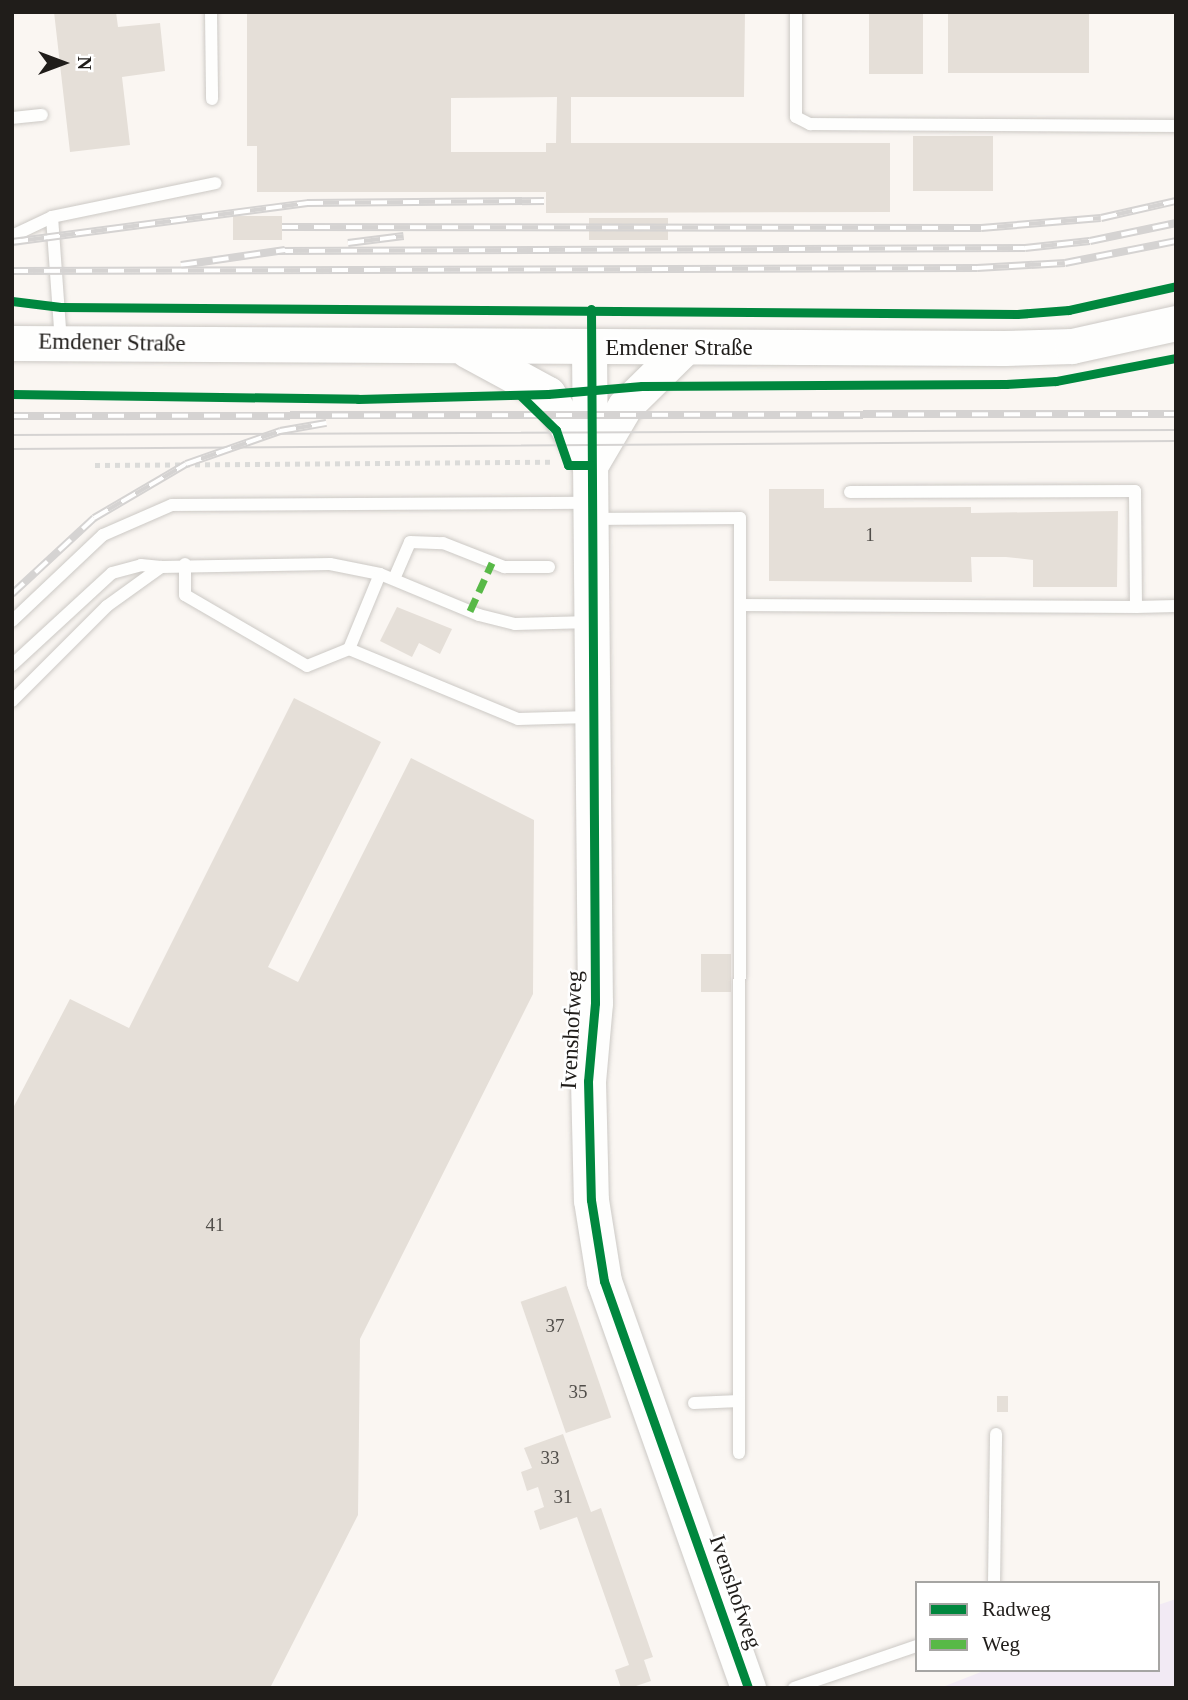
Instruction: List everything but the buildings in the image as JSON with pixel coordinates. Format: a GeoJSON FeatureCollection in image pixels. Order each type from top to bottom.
{"type":"FeatureCollection","features":[{"type":"Feature","properties":{"kind":"street","name":"Emdener Straße"},"geometry":{"type":"LineString","coordinates":[[12,342],[589,348],[1072,346],[1176,323]]}},
{"type":"Feature","properties":{"kind":"street"},"geometry":{"type":"LineString","coordinates":[[461,347],[548,394],[576,468]]}},
{"type":"Feature","properties":{"kind":"street"},"geometry":{"type":"LineString","coordinates":[[576,468],[625,406],[685,347]]}},
{"type":"Feature","properties":{"kind":"street","name":"Ivenshofweg"},"geometry":{"type":"LineString","coordinates":[[589,348],[576,468],[591,511],[591,1200],[604,1281],[748,1688]]}},
{"type":"Feature","properties":{"kind":"lane"},"geometry":{"type":"LineString","coordinates":[[211,12],[212,99]]}},
{"type":"Feature","properties":{"kind":"lane"},"geometry":{"type":"LineString","coordinates":[[796,12],[796,117],[810,124],[1176,126]]}},
{"type":"Feature","properties":{"kind":"lane"},"geometry":{"type":"LineString","coordinates":[[12,118],[42,115]]}},
{"type":"Feature","properties":{"kind":"lane"},"geometry":{"type":"LineString","coordinates":[[12,236],[52,217],[216,183]]}},
{"type":"Feature","properties":{"kind":"lane"},"geometry":{"type":"LineString","coordinates":[[52,217],[61,342]]}},
{"type":"Feature","properties":{"kind":"lane"},"geometry":{"type":"LineString","coordinates":[[850,492],[1135,491],[1136,607]]}},
{"type":"Feature","properties":{"kind":"lane"},"geometry":{"type":"LineString","coordinates":[[12,621],[103,535],[172,505],[591,511],[740,518],[739,1453]]}},
{"type":"Feature","properties":{"kind":"lane"},"geometry":{"type":"LineString","coordinates":[[394,579],[410,542],[443,543],[503,567],[549,567]]}},
{"type":"Feature","properties":{"kind":"lane"},"geometry":{"type":"LineString","coordinates":[[185,564],[185,595],[307,666],[349,649],[518,719],[593,717]]}},
{"type":"Feature","properties":{"kind":"lane"},"geometry":{"type":"LineString","coordinates":[[12,665],[112,573],[142,565],[330,564],[380,574],[479,615],[515,624],[593,622]]}},
{"type":"Feature","properties":{"kind":"lane"},"geometry":{"type":"LineString","coordinates":[[12,701],[107,606],[161,566]]}},
{"type":"Feature","properties":{"kind":"lane"},"geometry":{"type":"LineString","coordinates":[[349,649],[380,574]]}},
{"type":"Feature","properties":{"kind":"lane"},"geometry":{"type":"LineString","coordinates":[[740,605],[1176,606]]}},
{"type":"Feature","properties":{"kind":"lane"},"geometry":{"type":"LineString","coordinates":[[694,1404],[739,1401]]}},
{"type":"Feature","properties":{"kind":"lane"},"geometry":{"type":"LineString","coordinates":[[994,1581],[996,1434]]}},
{"type":"Feature","properties":{"kind":"lane"},"geometry":{"type":"LineString","coordinates":[[794,1688],[915,1647]]}},
{"type":"Feature","properties":{"kind":"path"},"geometry":{"type":"LineString","coordinates":[[94,465],[543,461],[576,468]]}},
{"type":"Feature","properties":{"kind":"shaded area"},"geometry":{"type":"Polygon","coordinates":[[[1176,1599],[1176,1688],[940,1688],[981,1672],[1160,1672],[1160,1604],[1176,1599]]]}},
{"type":"Feature","properties":{"kind":"tram line"},"geometry":{"type":"LineString","coordinates":[[12,435],[1176,430]]}},
{"type":"Feature","properties":{"kind":"tram line"},"geometry":{"type":"LineString","coordinates":[[12,449],[1176,441]]}},
{"type":"Feature","properties":{"kind":"railway"},"geometry":{"type":"LineString","coordinates":[[12,242],[307,203],[544,201]]}},
{"type":"Feature","properties":{"kind":"railway"},"geometry":{"type":"LineString","coordinates":[[282,227],[981,228],[1101,218],[1176,201]]}},
{"type":"Feature","properties":{"kind":"railway"},"geometry":{"type":"LineString","coordinates":[[277,251],[1025,248],[1090,241],[1176,223]]}},
{"type":"Feature","properties":{"kind":"railway"},"geometry":{"type":"LineString","coordinates":[[348,243],[404,236]]}},
{"type":"Feature","properties":{"kind":"railway"},"geometry":{"type":"LineString","coordinates":[[12,271],[977,268],[1065,263],[1176,241]]}},
{"type":"Feature","properties":{"kind":"railway"},"geometry":{"type":"LineString","coordinates":[[181,265],[285,250]]}},
{"type":"Feature","properties":{"kind":"railway"},"geometry":{"type":"LineString","coordinates":[[12,416],[1176,414]]}},
{"type":"Feature","properties":{"kind":"railway"},"geometry":{"type":"LineString","coordinates":[[12,594],[94,518],[186,464],[280,431],[326,423]]}},
{"type":"Feature","properties":{"kind":"marked path"},"geometry":{"type":"LineString","coordinates":[[470,611],[492,563]]}},
{"type":"Feature","properties":{"kind":"cycle path"},"geometry":{"type":"LineString","coordinates":[[12,301],[61,307],[1017,314],[1069,310],[1176,286]]}},
{"type":"Feature","properties":{"kind":"cycle path"},"geometry":{"type":"LineString","coordinates":[[591,309],[595,1003],[588,1081],[591,1200],[604,1281],[748,1688]]}},
{"type":"Feature","properties":{"kind":"cycle path"},"geometry":{"type":"LineString","coordinates":[[12,394],[358,399],[548,394],[642,386],[1006,384],[1056,381],[1176,358]]}},
{"type":"Feature","properties":{"kind":"cycle path"},"geometry":{"type":"LineString","coordinates":[[521,396],[556,430],[568,465],[590,465]]}}]}
